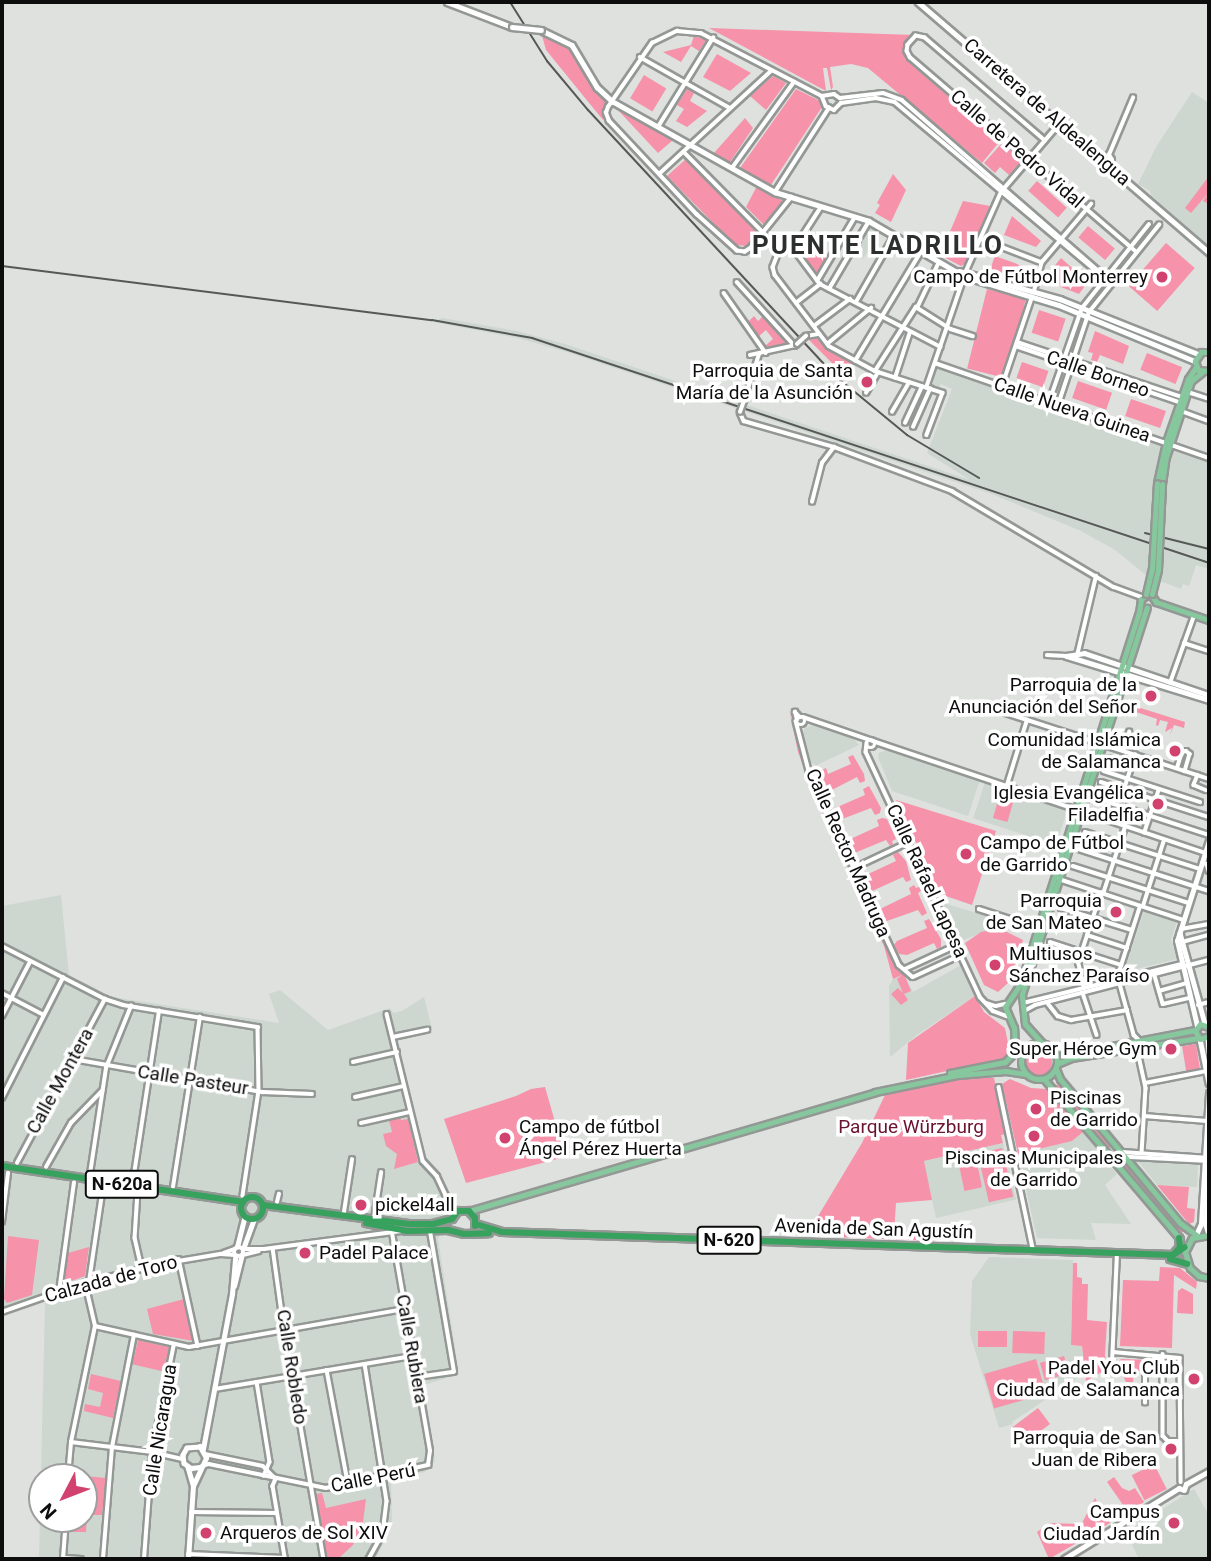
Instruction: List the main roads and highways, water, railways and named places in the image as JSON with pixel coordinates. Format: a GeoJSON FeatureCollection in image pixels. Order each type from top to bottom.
{"type":"FeatureCollection","features":[{"type":"Feature","properties":{"kind":"highway","name":"N-620a"},"geometry":{"type":"LineString","coordinates":[[2,1166],[243,1199]]}},
{"type":"Feature","properties":{"kind":"highway"},"geometry":{"type":"LineString","coordinates":[[263,1205],[260,1216],[254,1219],[245,1216],[243,1199],[255,1197],[263,1205],[409,1224],[433,1224],[452,1218],[458,1211],[469,1211],[476,1221],[468,1234]]}},
{"type":"Feature","properties":{"kind":"highway"},"geometry":{"type":"LineString","coordinates":[[322,1214],[403,1231],[455,1231],[452,1218]]}},
{"type":"Feature","properties":{"kind":"highway","name":"Avenida de San Agustín"},"geometry":{"type":"LineString","coordinates":[[476,1221],[486,1230],[502,1232],[1173,1255]]}},
{"type":"Feature","properties":{"kind":"highway","name":"N-620"},"geometry":{"type":"LineString","coordinates":[[455,1231],[468,1234]]}},
{"type":"Feature","properties":{"kind":"highway","name":"Avenida de San Agustín"},"geometry":{"type":"LineString","coordinates":[[468,1234],[502,1232]]}},
{"type":"Feature","properties":{"kind":"highway"},"geometry":{"type":"LineString","coordinates":[[1173,1255],[1180,1247],[1179,1238]]}},
{"type":"Feature","properties":{"kind":"highway"},"geometry":{"type":"LineString","coordinates":[[1173,1255],[1185,1247]]}},
{"type":"Feature","properties":{"kind":"highway","name":"Avenida de San Agustín"},"geometry":{"type":"LineString","coordinates":[[1118,1253],[1177,1259],[1187,1264]]}},
{"type":"Feature","properties":{"kind":"main road"},"geometry":{"type":"LineString","coordinates":[[447,2],[512,27],[541,30],[572,45],[597,87],[612,101],[775,192],[856,215],[895,234],[967,276],[1033,294],[1081,311],[1195,364],[1202,372]]}},
{"type":"Feature","properties":{"kind":"main road","name":"Carretera de Aldealengua"},"geometry":{"type":"LineString","coordinates":[[918,2],[1209,252]]}},
{"type":"Feature","properties":{"kind":"main road"},"geometry":{"type":"LineString","coordinates":[[1088,314],[1198,354],[1209,352]]}},
{"type":"Feature","properties":{"kind":"main road"},"geometry":{"type":"LineString","coordinates":[[1026,1074],[1021,1067],[1022,1054],[1009,1018],[1009,1002],[1018,990],[1040,930],[1145,600],[1158,570],[1160,483],[1168,443],[1198,354]]}},
{"type":"Feature","properties":{"kind":"main road"},"geometry":{"type":"LineString","coordinates":[[1168,443],[1193,378],[1202,372],[1209,372]]}},
{"type":"Feature","properties":{"kind":"main road"},"geometry":{"type":"LineString","coordinates":[[1145,600],[1209,620]]}},
{"type":"Feature","properties":{"kind":"main road"},"geometry":{"type":"LineString","coordinates":[[1145,600],[1156,602]]}},
{"type":"Feature","properties":{"kind":"main road"},"geometry":{"type":"LineString","coordinates":[[1066,656],[1077,655],[1209,698]]}},
{"type":"Feature","properties":{"kind":"main road"},"geometry":{"type":"LineString","coordinates":[[1123,670],[1170,683],[1209,698]]}},
{"type":"Feature","properties":{"kind":"main road"},"geometry":{"type":"LineString","coordinates":[[1208,849],[1180,935],[1194,997],[1196,1028],[1209,1083]]}},
{"type":"Feature","properties":{"kind":"main road"},"geometry":{"type":"LineString","coordinates":[[1040,930],[1022,1002],[1028,1030],[1042,1043],[1052,1048],[1086,1051],[1130,1043],[1209,1037],[1209,1052]]}},
{"type":"Feature","properties":{"kind":"main road"},"geometry":{"type":"LineString","coordinates":[[1044,1079],[1066,1059],[1207,1026],[1187,984],[1186,966]]}},
{"type":"Feature","properties":{"kind":"main road"},"geometry":{"type":"LineString","coordinates":[[1009,1002],[1022,1002]]}},
{"type":"Feature","properties":{"kind":"main road"},"geometry":{"type":"LineString","coordinates":[[1009,1018],[1025,1013]]}},
{"type":"Feature","properties":{"kind":"main road"},"geometry":{"type":"LineString","coordinates":[[937,1078],[1009,1060],[1016,1050],[1014,1028]]}},
{"type":"Feature","properties":{"kind":"main road"},"geometry":{"type":"LineString","coordinates":[[949,1073],[1008,1063],[1031,1045],[1042,1043]]}},
{"type":"Feature","properties":{"kind":"main road"},"geometry":{"type":"LineString","coordinates":[[1052,1048],[1060,1079],[1122,1155],[1187,1230],[1196,1236],[1209,1235],[1206,1225],[1209,1175]]}},
{"type":"Feature","properties":{"kind":"main road"},"geometry":{"type":"LineString","coordinates":[[469,1211],[484,1209],[858,1096],[937,1078],[1006,1070],[1044,1079],[1179,1238],[1185,1247],[1187,1264],[1199,1276],[1209,1278]]}},
{"type":"Feature","properties":{"kind":"main road"},"geometry":{"type":"LineString","coordinates":[[1185,1247],[1196,1236],[1200,1226],[1207,1159],[1209,1093]]}},
{"type":"Feature","properties":{"kind":"main road"},"geometry":{"type":"LineString","coordinates":[[476,1221],[484,1209]]}},
{"type":"Feature","properties":{"kind":"main road"},"geometry":{"type":"LineString","coordinates":[[188,1557],[193,1486],[204,1451],[204,1430],[245,1216]]}},
{"type":"Feature","properties":{"kind":"main road"},"geometry":{"type":"LineString","coordinates":[[239,1252],[254,1219]]}},
{"type":"Feature","properties":{"kind":"main road"},"geometry":{"type":"LineString","coordinates":[[1187,1230],[1200,1226]]}},
{"type":"Feature","properties":{"kind":"main road"},"geometry":{"type":"LineString","coordinates":[[193,1486],[183,1459],[184,1452],[193,1446],[204,1430]]}},
{"type":"Feature","properties":{"kind":"main road"},"geometry":{"type":"LineString","coordinates":[[193,1446],[204,1451]]}},
{"type":"Feature","properties":{"kind":"main road"},"geometry":{"type":"LineString","coordinates":[[188,1467],[201,1466]]}},
{"type":"Feature","properties":{"kind":"main road"},"geometry":{"type":"LineString","coordinates":[[1064,1559],[1209,1471]]}},
{"type":"Feature","properties":{"kind":"railway"},"geometry":{"type":"LineString","coordinates":[[510,2],[547,61],[588,110],[833,374],[907,435],[979,478]]}},
{"type":"Feature","properties":{"kind":"railway"},"geometry":{"type":"LineString","coordinates":[[2,266],[432,320],[532,338],[1209,563]]}},
{"type":"Feature","properties":{"kind":"railway"},"geometry":{"type":"LineString","coordinates":[[1145,533],[1209,549]]}},
{"type":"Feature","properties":{"kind":"place","name":"Campo de Fútbol Monterrey"},"geometry":{"type":"Point","coordinates":[1162,277]}},
{"type":"Feature","properties":{"kind":"place","name":"Parroquia de Santa María de la Asunción"},"geometry":{"type":"Point","coordinates":[867,382]}},
{"type":"Feature","properties":{"kind":"place","name":"Parroquia de la Anunciación del Señor"},"geometry":{"type":"Point","coordinates":[1151,696]}},
{"type":"Feature","properties":{"kind":"place","name":"Comunidad Islámica de Salamanca"},"geometry":{"type":"Point","coordinates":[1175,751]}},
{"type":"Feature","properties":{"kind":"place","name":"Iglesia Evangélica Filadelfia"},"geometry":{"type":"Point","coordinates":[1158,804]}},
{"type":"Feature","properties":{"kind":"place","name":"Campo de Fútbol de Garrido"},"geometry":{"type":"Point","coordinates":[966,854]}},
{"type":"Feature","properties":{"kind":"place","name":"Parroquia de San Mateo"},"geometry":{"type":"Point","coordinates":[1116,912]}},
{"type":"Feature","properties":{"kind":"place","name":"Multiusos Sánchez Paraíso"},"geometry":{"type":"Point","coordinates":[995,965]}},
{"type":"Feature","properties":{"kind":"place","name":"Super Héroe Gym"},"geometry":{"type":"Point","coordinates":[1171,1049]}},
{"type":"Feature","properties":{"kind":"place","name":"Piscinas de Garrido"},"geometry":{"type":"Point","coordinates":[1036,1109]}},
{"type":"Feature","properties":{"kind":"place","name":"Piscinas Municipales de Garrido"},"geometry":{"type":"Point","coordinates":[1034,1136]}},
{"type":"Feature","properties":{"kind":"place","name":"Campo de fútbol Ángel Pérez Huerta"},"geometry":{"type":"Point","coordinates":[505,1138]}},
{"type":"Feature","properties":{"kind":"place","name":"pickel4all"},"geometry":{"type":"Point","coordinates":[361,1205]}},
{"type":"Feature","properties":{"kind":"place","name":"Padel Palace"},"geometry":{"type":"Point","coordinates":[305,1253]}},
{"type":"Feature","properties":{"kind":"place","name":"Padel You. Club Ciudad de Salamanca"},"geometry":{"type":"Point","coordinates":[1194,1379]}},
{"type":"Feature","properties":{"kind":"place","name":"Parroquia de San Juan de Ribera"},"geometry":{"type":"Point","coordinates":[1171,1449]}},
{"type":"Feature","properties":{"kind":"place","name":"Campus Ciudad Jardín"},"geometry":{"type":"Point","coordinates":[1174,1523]}},
{"type":"Feature","properties":{"kind":"place","name":"Arqueros de Sol XIV"},"geometry":{"type":"Point","coordinates":[206,1533]}},
{"type":"Feature","properties":{"kind":"district","name":"PUENTE LADRILLO"},"geometry":{"type":"Point","coordinates":[878,246]}},
{"type":"Feature","properties":{"kind":"park label","name":"Parque Würzburg"},"geometry":{"type":"Point","coordinates":[911,1127]}}]}
